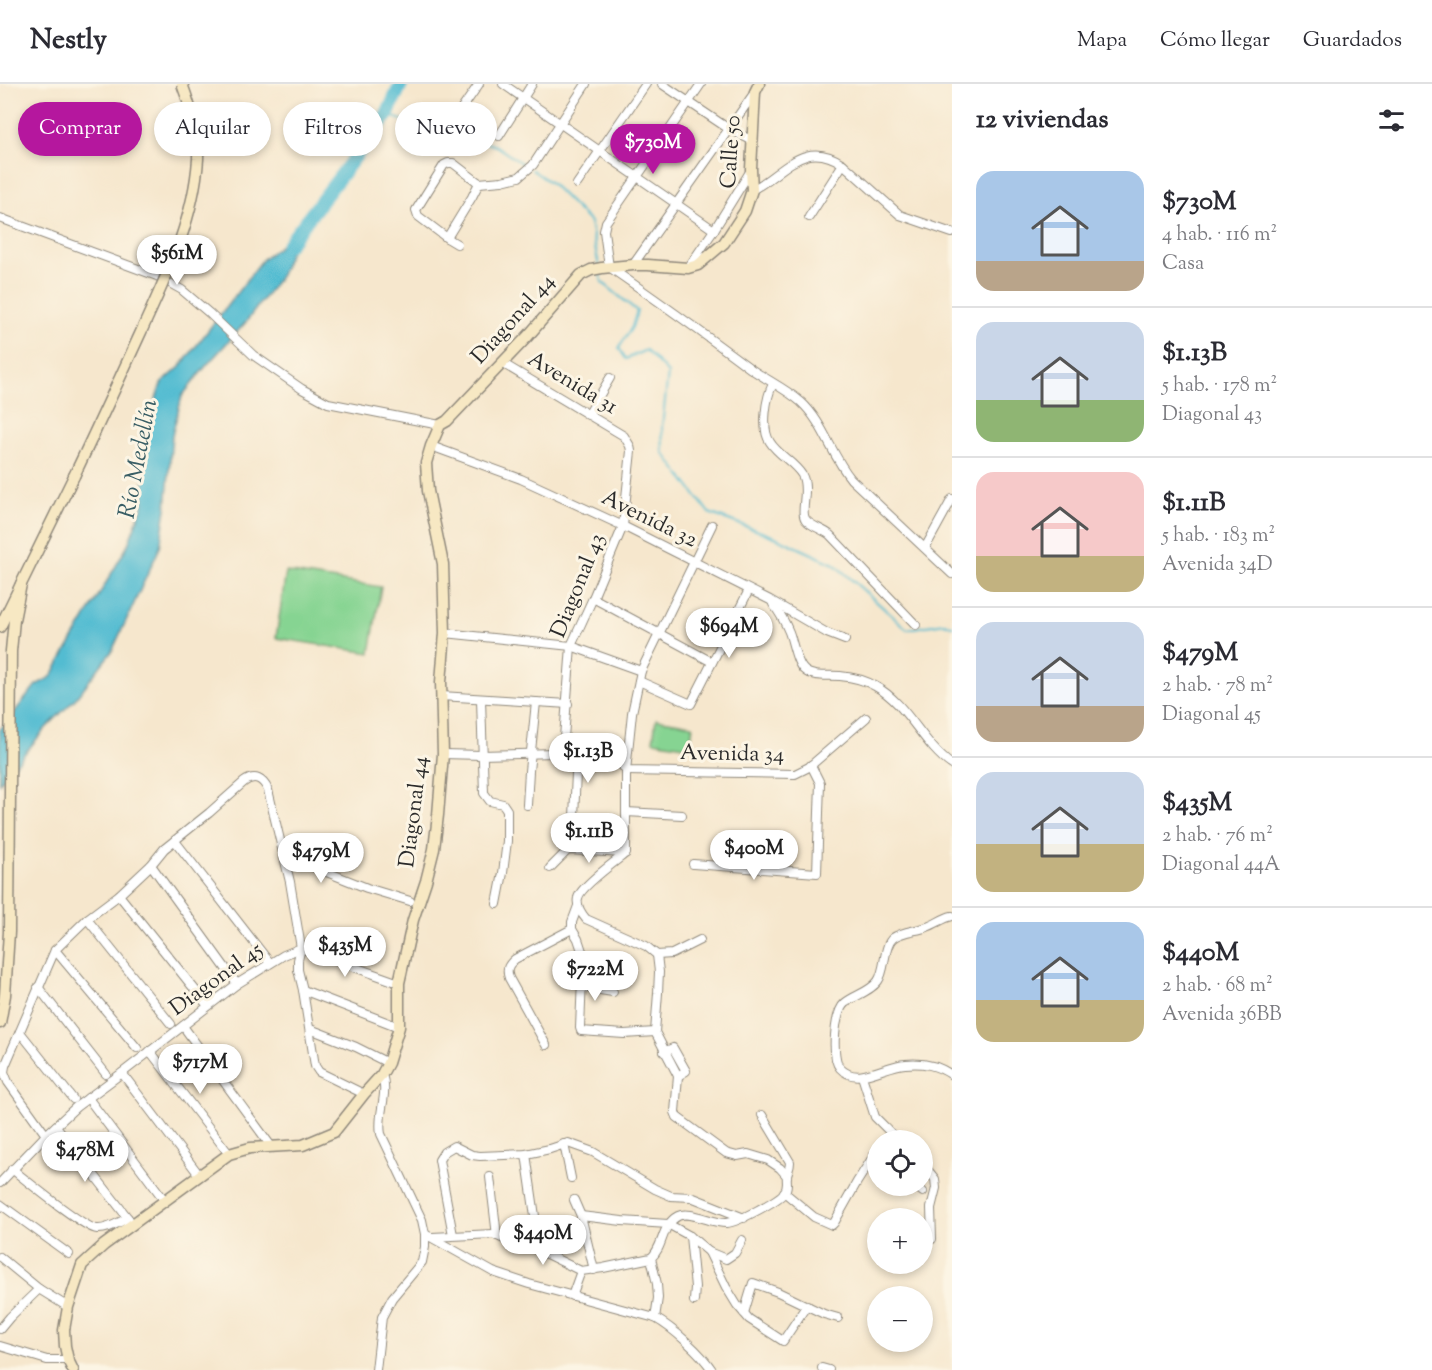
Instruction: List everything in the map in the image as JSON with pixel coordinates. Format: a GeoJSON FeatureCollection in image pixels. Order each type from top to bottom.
{"type":"FeatureCollection","features":[{"type":"Feature","properties":{"kind":"main road"},"geometry":{"type":"LineString","coordinates":[[0,627],[74,476],[180,242],[190,208],[198,158],[190,105],[182,84]]}},
{"type":"Feature","properties":{"kind":"main road","name":"Calle 50"},"geometry":{"type":"LineString","coordinates":[[688,268],[698,266],[724,243],[745,211],[752,190],[751,169],[757,88]]}},
{"type":"Feature","properties":{"kind":"main road"},"geometry":{"type":"LineString","coordinates":[[605,267],[648,265],[688,268]]}},
{"type":"Feature","properties":{"kind":"main road","name":"Diagonal 44"},"geometry":{"type":"LineString","coordinates":[[71,1365],[64,1330],[68,1307],[82,1265],[130,1221],[165,1201],[229,1154],[250,1148],[303,1145],[334,1132],[382,1074],[388,1063],[399,1027],[399,983],[413,920],[434,849],[443,754],[441,682],[445,633],[443,564],[428,491],[426,463],[440,425],[447,421],[528,336],[581,274],[605,267]]}},
{"type":"Feature","properties":{"kind":"main road"},"geometry":{"type":"LineString","coordinates":[[0,1023],[5,995],[9,932],[10,651],[21,584]]}},
{"type":"Feature","properties":{"kind":"street"},"geometry":{"type":"LineString","coordinates":[[467,102],[479,84]]}},
{"type":"Feature","properties":{"kind":"street"},"geometry":{"type":"LineString","coordinates":[[503,84],[714,230]]}},
{"type":"Feature","properties":{"kind":"street"},"geometry":{"type":"LineString","coordinates":[[499,136],[532,84]]}},
{"type":"Feature","properties":{"kind":"street"},"geometry":{"type":"LineString","coordinates":[[457,244],[418,216],[416,210],[444,165],[453,163],[479,183],[519,177],[532,165],[586,84]]}},
{"type":"Feature","properties":{"kind":"street"},"geometry":{"type":"LineString","coordinates":[[577,184],[646,84]]}},
{"type":"Feature","properties":{"kind":"street"},"geometry":{"type":"LineString","coordinates":[[662,84],[729,129],[753,141]]}},
{"type":"Feature","properties":{"kind":"street"},"geometry":{"type":"LineString","coordinates":[[701,84],[606,222],[605,267],[661,302],[802,403],[818,422],[840,466],[846,473],[952,574]]}},
{"type":"Feature","properties":{"kind":"street"},"geometry":{"type":"LineString","coordinates":[[633,265],[757,88]]}},
{"type":"Feature","properties":{"kind":"street"},"geometry":{"type":"LineString","coordinates":[[752,190],[764,184],[790,164],[809,154],[820,153],[834,157],[900,215],[952,233]]}},
{"type":"Feature","properties":{"kind":"street"},"geometry":{"type":"LineString","coordinates":[[809,217],[843,164]]}},
{"type":"Feature","properties":{"kind":"street"},"geometry":{"type":"LineString","coordinates":[[688,268],[751,169]]}},
{"type":"Feature","properties":{"kind":"street"},"geometry":{"type":"LineString","coordinates":[[447,238],[479,183]]}},
{"type":"Feature","properties":{"kind":"street"},"geometry":{"type":"LineString","coordinates":[[0,218],[157,276],[182,290],[253,355],[302,389],[328,403],[440,425]]}},
{"type":"Feature","properties":{"kind":"street","name":"Avenida 31"},"geometry":{"type":"LineString","coordinates":[[502,363],[624,436]]}},
{"type":"Feature","properties":{"kind":"street"},"geometry":{"type":"LineString","coordinates":[[588,415],[610,378]]}},
{"type":"Feature","properties":{"kind":"street"},"geometry":{"type":"LineString","coordinates":[[773,384],[768,396],[765,429],[769,442],[801,473],[806,498],[803,515],[805,519],[830,535],[916,625]]}},
{"type":"Feature","properties":{"kind":"street","name":"Diagonal 43"},"geometry":{"type":"LineString","coordinates":[[563,752],[571,646],[623,526],[631,456],[630,447],[624,436]]}},
{"type":"Feature","properties":{"kind":"street","name":"Avenida 32"},"geometry":{"type":"LineString","coordinates":[[431,446],[521,479],[623,526],[770,600],[804,621],[845,640]]}},
{"type":"Feature","properties":{"kind":"street"},"geometry":{"type":"LineString","coordinates":[[925,548],[952,499]]}},
{"type":"Feature","properties":{"kind":"street"},"geometry":{"type":"LineString","coordinates":[[626,853],[626,771],[632,713],[639,681],[658,634],[712,525]]}},
{"type":"Feature","properties":{"kind":"street"},"geometry":{"type":"LineString","coordinates":[[639,681],[692,703],[749,590]]}},
{"type":"Feature","properties":{"kind":"street"},"geometry":{"type":"LineString","coordinates":[[593,598],[712,662]]}},
{"type":"Feature","properties":{"kind":"street"},"geometry":{"type":"LineString","coordinates":[[770,600],[789,630],[799,664],[804,671],[811,675],[841,676],[862,680],[874,685],[886,693],[900,708],[930,746],[951,762]]}},
{"type":"Feature","properties":{"kind":"street"},"geometry":{"type":"LineString","coordinates":[[445,633],[571,646],[642,671]]}},
{"type":"Feature","properties":{"kind":"street"},"geometry":{"type":"LineString","coordinates":[[441,696],[568,704]]}},
{"type":"Feature","properties":{"kind":"street"},"geometry":{"type":"LineString","coordinates":[[481,699],[484,793],[490,801],[503,804],[507,808],[507,841],[497,904]]}},
{"type":"Feature","properties":{"kind":"street"},"geometry":{"type":"LineString","coordinates":[[527,805],[537,702]]}},
{"type":"Feature","properties":{"kind":"street","name":"Avenida 34"},"geometry":{"type":"LineString","coordinates":[[626,771],[795,774],[812,765],[866,718]]}},
{"type":"Feature","properties":{"kind":"street"},"geometry":{"type":"LineString","coordinates":[[443,754],[482,755],[577,751],[610,754],[618,759],[626,771]]}},
{"type":"Feature","properties":{"kind":"street"},"geometry":{"type":"LineString","coordinates":[[574,817],[577,751]]}},
{"type":"Feature","properties":{"kind":"street"},"geometry":{"type":"LineString","coordinates":[[693,864],[817,873],[820,783],[812,765]]}},
{"type":"Feature","properties":{"kind":"street","name":"Diagonal 45"},"geometry":{"type":"LineString","coordinates":[[0,1183],[76,1107],[237,984],[284,955],[301,948],[284,855],[268,790],[261,780],[250,778],[175,841]]}},
{"type":"Feature","properties":{"kind":"street"},"geometry":{"type":"LineString","coordinates":[[626,812],[682,815]]}},
{"type":"Feature","properties":{"kind":"street"},"geometry":{"type":"LineString","coordinates":[[46,1135],[5,1077],[5,1066],[56,950],[87,919],[119,895],[151,865],[164,849],[175,841],[270,963]]}},
{"type":"Feature","properties":{"kind":"street"},"geometry":{"type":"LineString","coordinates":[[550,868],[568,850],[626,853]]}},
{"type":"Feature","properties":{"kind":"street"},"geometry":{"type":"LineString","coordinates":[[626,853],[584,888],[578,897],[572,929],[583,954],[580,1028],[584,1032],[624,1034],[655,1032]]}},
{"type":"Feature","properties":{"kind":"street"},"geometry":{"type":"LineString","coordinates":[[284,855],[367,888],[410,901]]}},
{"type":"Feature","properties":{"kind":"street"},"geometry":{"type":"LineString","coordinates":[[151,865],[237,984]]}},
{"type":"Feature","properties":{"kind":"street"},"geometry":{"type":"LineString","coordinates":[[119,895],[207,1006]]}},
{"type":"Feature","properties":{"kind":"street"},"geometry":{"type":"LineString","coordinates":[[578,906],[586,919],[646,946],[657,955],[672,954],[700,940]]}},
{"type":"Feature","properties":{"kind":"street"},"geometry":{"type":"LineString","coordinates":[[952,916],[928,927],[898,935],[891,940],[879,980],[870,989],[844,1004],[838,1011],[835,1048],[836,1062],[849,1075],[862,1076],[903,1064],[929,1063],[952,1075]]}},
{"type":"Feature","properties":{"kind":"street"},"geometry":{"type":"LineString","coordinates":[[87,919],[171,1024]]}},
{"type":"Feature","properties":{"kind":"street"},"geometry":{"type":"LineString","coordinates":[[546,1045],[509,978],[508,965],[572,929]]}},
{"type":"Feature","properties":{"kind":"street"},"geometry":{"type":"LineString","coordinates":[[364,1094],[319,1072],[315,1066],[297,966],[301,948],[399,983]]}},
{"type":"Feature","properties":{"kind":"street"},"geometry":{"type":"LineString","coordinates":[[56,950],[137,1048]]}},
{"type":"Feature","properties":{"kind":"street"},"geometry":{"type":"LineString","coordinates":[[657,955],[659,972],[655,1032],[678,1076],[675,1112],[677,1117],[726,1153],[737,1156],[748,1154],[768,1160],[787,1176]]}},
{"type":"Feature","properties":{"kind":"street"},"geometry":{"type":"LineString","coordinates":[[39,987],[106,1074]]}},
{"type":"Feature","properties":{"kind":"street"},"geometry":{"type":"LineString","coordinates":[[581,987],[613,992]]}},
{"type":"Feature","properties":{"kind":"street"},"geometry":{"type":"LineString","coordinates":[[303,990],[399,1027]]}},
{"type":"Feature","properties":{"kind":"street"},"geometry":{"type":"LineString","coordinates":[[183,1026],[271,1146]]}},
{"type":"Feature","properties":{"kind":"street"},"geometry":{"type":"LineString","coordinates":[[310,1029],[356,1047],[388,1063]]}},
{"type":"Feature","properties":{"kind":"street"},"geometry":{"type":"LineString","coordinates":[[20,1032],[73,1099]]}},
{"type":"Feature","properties":{"kind":"street"},"geometry":{"type":"LineString","coordinates":[[150,1051],[229,1154]]}},
{"type":"Feature","properties":{"kind":"street"},"geometry":{"type":"LineString","coordinates":[[122,1074],[200,1176]]}},
{"type":"Feature","properties":{"kind":"street"},"geometry":{"type":"LineString","coordinates":[[376,1370],[382,1317],[392,1298],[422,1262],[428,1236],[381,1134],[379,1126],[385,1085],[382,1074]]}},
{"type":"Feature","properties":{"kind":"street"},"geometry":{"type":"LineString","coordinates":[[862,1076],[875,1117],[888,1130]]}},
{"type":"Feature","properties":{"kind":"street"},"geometry":{"type":"LineString","coordinates":[[88,1098],[165,1201]]}},
{"type":"Feature","properties":{"kind":"street"},"geometry":{"type":"LineString","coordinates":[[428,1236],[493,1234],[512,1243],[540,1251],[581,1271],[651,1258],[668,1224],[678,1216],[685,1215],[726,1223],[744,1218],[784,1192],[788,1185],[790,1162],[762,1115]]}},
{"type":"Feature","properties":{"kind":"street"},"geometry":{"type":"LineString","coordinates":[[12,1169],[95,1229],[130,1221],[56,1126]]}},
{"type":"Feature","properties":{"kind":"street"},"geometry":{"type":"LineString","coordinates":[[453,1235],[440,1160],[444,1152],[454,1146],[471,1155],[526,1155],[568,1143],[593,1152],[671,1196],[691,1197],[744,1218]]}},
{"type":"Feature","properties":{"kind":"street"},"geometry":{"type":"LineString","coordinates":[[564,1144],[571,1178]]}},
{"type":"Feature","properties":{"kind":"street"},"geometry":{"type":"LineString","coordinates":[[526,1155],[540,1251]]}},
{"type":"Feature","properties":{"kind":"street"},"geometry":{"type":"LineString","coordinates":[[784,1192],[814,1217],[831,1225],[867,1167]]}},
{"type":"Feature","properties":{"kind":"street"},"geometry":{"type":"LineString","coordinates":[[490,1177],[497,1236]]}},
{"type":"Feature","properties":{"kind":"street"},"geometry":{"type":"LineString","coordinates":[[931,1208],[936,1188],[933,1177]]}},
{"type":"Feature","properties":{"kind":"street"},"geometry":{"type":"LineString","coordinates":[[574,1200],[594,1270]]}},
{"type":"Feature","properties":{"kind":"street"},"geometry":{"type":"LineString","coordinates":[[0,1204],[69,1254]]}},
{"type":"Feature","properties":{"kind":"street"},"geometry":{"type":"LineString","coordinates":[[580,1215],[668,1224],[690,1236],[709,1252],[726,1259],[735,1253],[742,1240]]}},
{"type":"Feature","properties":{"kind":"street"},"geometry":{"type":"LineString","coordinates":[[428,1236],[493,1272],[655,1318],[696,1350],[712,1370]]}},
{"type":"Feature","properties":{"kind":"street"},"geometry":{"type":"LineString","coordinates":[[690,1236],[695,1287],[694,1301]]}},
{"type":"Feature","properties":{"kind":"street"},"geometry":{"type":"LineString","coordinates":[[709,1252],[726,1287],[744,1313],[749,1319],[783,1341],[807,1305]]}},
{"type":"Feature","properties":{"kind":"street"},"geometry":{"type":"LineString","coordinates":[[651,1258],[658,1298],[655,1318]]}},
{"type":"Feature","properties":{"kind":"street"},"geometry":{"type":"LineString","coordinates":[[1,1260],[39,1289],[68,1307]]}},
{"type":"Feature","properties":{"kind":"street"},"geometry":{"type":"LineString","coordinates":[[572,1296],[581,1271]]}},
{"type":"Feature","properties":{"kind":"street"},"geometry":{"type":"LineString","coordinates":[[744,1313],[753,1283],[838,1318]]}},
{"type":"Feature","properties":{"kind":"street"},"geometry":{"type":"LineString","coordinates":[[0,1329],[9,1317],[39,1289]]}},
{"type":"Feature","properties":{"kind":"street"},"geometry":{"type":"LineString","coordinates":[[0,1347],[71,1365]]}},
{"type":"Feature","properties":{"kind":"green space"},"geometry":{"type":"Polygon","coordinates":[[[286,572],[381,587],[370,653],[276,638],[286,572]]]}},
{"type":"Feature","properties":{"kind":"green space"},"geometry":{"type":"Polygon","coordinates":[[[656,719],[693,725],[690,747],[653,741],[656,719]]]}},
{"type":"Feature","properties":{"kind":"water"},"geometry":{"type":"Polygon","coordinates":[[[297,233],[281,275],[246,322],[182,396],[172,435],[166,509],[160,547],[112,651],[76,698],[46,728],[0,783],[0,730],[36,685],[51,677],[127,547],[143,505],[147,427],[161,384],[180,367],[263,259],[297,233]]]}},
{"type":"Feature","properties":{"kind":"waterway","name":"Río Medellín"},"geometry":{"type":"LineString","coordinates":[[287,246],[387,115],[401,84]]}},
{"type":"Feature","properties":{"kind":"waterway"},"geometry":{"type":"LineString","coordinates":[[387,115],[437,127],[496,146],[527,167]]}},
{"type":"Feature","properties":{"kind":"waterway"},"geometry":{"type":"LineString","coordinates":[[532,170],[551,183],[590,222],[599,266]]}},
{"type":"Feature","properties":{"kind":"waterway"},"geometry":{"type":"LineString","coordinates":[[600,272],[602,282],[637,311],[632,327],[619,348],[626,359],[646,350],[668,373],[662,427],[663,452],[709,513],[775,537],[834,564],[907,629],[945,623],[952,626]]}}]}
